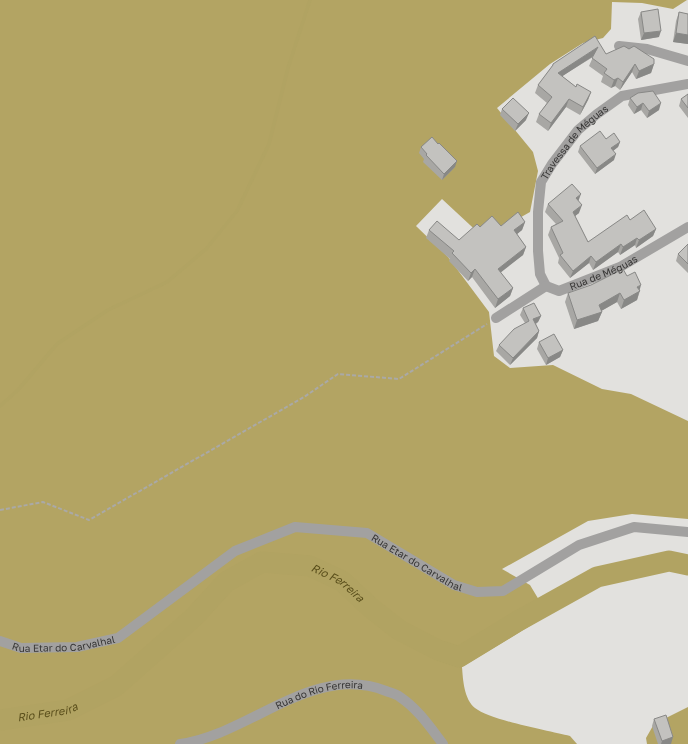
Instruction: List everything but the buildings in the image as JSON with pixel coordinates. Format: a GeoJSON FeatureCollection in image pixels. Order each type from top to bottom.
{"type":"FeatureCollection","features":[{"type":"Feature","properties":{"kind":"street"},"geometry":{"type":"LineString","coordinates":[[619,46],[647,49],[688,61]]}},
{"type":"Feature","properties":{"kind":"street","name":"Travessa de Méguas"},"geometry":{"type":"LineString","coordinates":[[546,286],[540,274],[538,251],[538,212],[541,182],[552,164],[578,130],[622,96],[688,84]]}},
{"type":"Feature","properties":{"kind":"street","name":"Rua de Méguas"},"geometry":{"type":"LineString","coordinates":[[546,286],[559,291],[594,278],[620,267],[688,227]]}},
{"type":"Feature","properties":{"kind":"street"},"geometry":{"type":"LineString","coordinates":[[496,318],[546,286]]}},
{"type":"Feature","properties":{"kind":"street","name":"Rua Etar do Carvalhal"},"geometry":{"type":"LineString","coordinates":[[0,641],[21,648],[69,647],[118,638],[235,551],[295,527],[367,533],[454,584],[477,592],[503,591],[580,545],[634,527],[688,532]]}},
{"type":"Feature","properties":{"kind":"street","name":"Rua do Rio Ferreira"},"geometry":{"type":"LineString","coordinates":[[180,744],[196,742],[219,734],[287,701],[319,689],[348,685],[372,686],[400,696],[423,716],[442,744]]}},
{"type":"Feature","properties":{"kind":"path"},"geometry":{"type":"LineString","coordinates":[[0,510],[43,502],[89,520],[304,397],[338,374],[399,379],[496,318]]}},
{"type":"Feature","properties":{"kind":"shaded area"},"geometry":{"type":"Polygon","coordinates":[[[0,0],[687,0],[673,9],[642,3],[612,2],[611,29],[603,38],[583,43],[550,64],[497,108],[533,152],[538,171],[530,212],[484,238],[442,199],[416,226],[448,257],[489,312],[494,356],[510,368],[553,365],[602,389],[631,394],[688,421],[688,519],[632,514],[588,521],[502,569],[530,585],[548,615],[462,667],[466,694],[468,700],[475,708],[493,717],[506,721],[570,736],[577,744],[0,744],[0,0]]]}},
{"type":"Feature","properties":{"kind":"shaded area"},"geometry":{"type":"Polygon","coordinates":[[[688,707],[688,744],[647,744],[646,738],[654,724],[688,707]]]}},
{"type":"Feature","properties":{"kind":"waterway"},"geometry":{"type":"LineString","coordinates":[[0,406],[18,390],[57,344],[108,310],[167,282],[206,249],[237,211],[269,144],[288,68],[310,0]]}},
{"type":"Feature","properties":{"kind":"waterway","name":"Rio Ferreira"},"geometry":{"type":"LineString","coordinates":[[0,720],[68,710],[116,686],[194,617],[226,582],[262,562],[310,566],[342,581],[371,608],[399,630],[438,650],[459,657],[518,621],[597,577],[669,561],[688,565]]}}]}
